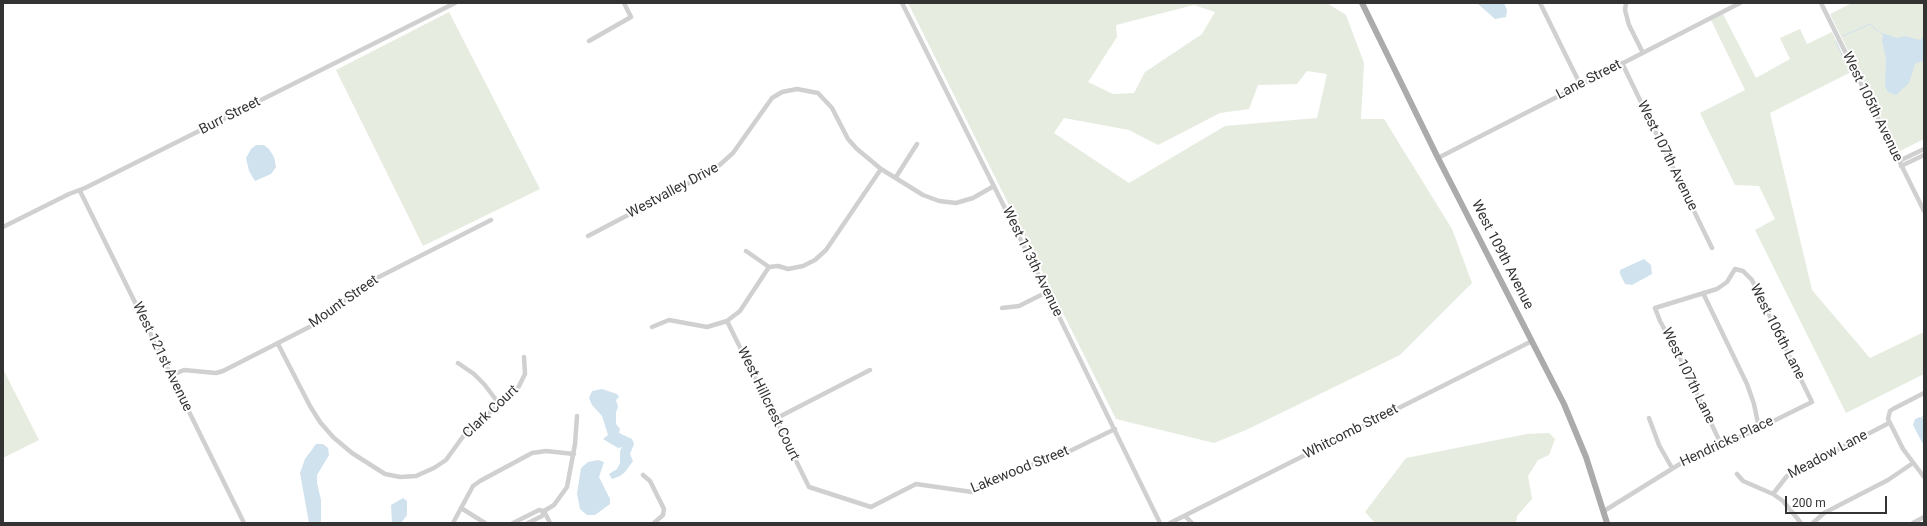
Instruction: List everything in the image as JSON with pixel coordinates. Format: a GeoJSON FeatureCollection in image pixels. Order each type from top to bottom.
{"type":"FeatureCollection","features":[{"type":"Feature","properties":{"kind":"main road","name":"West 109th Avenue"},"geometry":{"type":"LineString","coordinates":[[1362,3],[1438,158],[1532,341],[1575,430],[1607,523]]}},
{"type":"Feature","properties":{"kind":"street","name":"Burr Street"},"geometry":{"type":"LineString","coordinates":[[3,227],[69,194],[80,191],[445,5],[456,3]]}},
{"type":"Feature","properties":{"kind":"street"},"geometry":{"type":"LineString","coordinates":[[589,41],[631,17],[624,3]]}},
{"type":"Feature","properties":{"kind":"street","name":"West 113th Avenue"},"geometry":{"type":"LineString","coordinates":[[902,3],[1115,429],[1160,523]]}},
{"type":"Feature","properties":{"kind":"street"},"geometry":{"type":"LineString","coordinates":[[1540,3],[1580,84]]}},
{"type":"Feature","properties":{"kind":"street"},"geometry":{"type":"LineString","coordinates":[[1619,3],[1626,4],[1626,15],[1643,53]]}},
{"type":"Feature","properties":{"kind":"street","name":"Lane Street"},"geometry":{"type":"LineString","coordinates":[[1438,158],[1740,3]]}},
{"type":"Feature","properties":{"kind":"street","name":"West 105th Avenue"},"geometry":{"type":"LineString","coordinates":[[1821,3],[1924,212]]}},
{"type":"Feature","properties":{"kind":"street","name":"West 107th Avenue"},"geometry":{"type":"LineString","coordinates":[[1622,63],[1712,248]]}},
{"type":"Feature","properties":{"kind":"street","name":"Westvalley Drive"},"geometry":{"type":"LineString","coordinates":[[588,236],[709,174],[723,164],[733,153],[772,98],[782,92],[797,89],[818,94],[832,108],[848,139],[857,149],[881,169],[896,176],[923,195],[939,201],[956,203],[973,198],[994,186]]}},
{"type":"Feature","properties":{"kind":"street"},"geometry":{"type":"LineString","coordinates":[[896,176],[917,144]]}},
{"type":"Feature","properties":{"kind":"street"},"geometry":{"type":"LineString","coordinates":[[1900,164],[1924,149]]}},
{"type":"Feature","properties":{"kind":"street"},"geometry":{"type":"LineString","coordinates":[[1900,164],[1924,155]]}},
{"type":"Feature","properties":{"kind":"street"},"geometry":{"type":"LineString","coordinates":[[746,251],[769,267],[778,266],[788,269],[803,266],[815,260],[826,250],[881,169]]}},
{"type":"Feature","properties":{"kind":"street","name":"West 121st Avenue"},"geometry":{"type":"LineString","coordinates":[[80,191],[244,523]]}},
{"type":"Feature","properties":{"kind":"street","name":"Mount Street"},"geometry":{"type":"LineString","coordinates":[[172,375],[184,370],[216,373],[223,371],[327,318],[357,290],[369,282],[491,220]]}},
{"type":"Feature","properties":{"kind":"street"},"geometry":{"type":"LineString","coordinates":[[652,327],[669,320],[707,326],[727,321],[740,311],[769,267]]}},
{"type":"Feature","properties":{"kind":"street","name":"West 106th Lane"},"geometry":{"type":"LineString","coordinates":[[1703,293],[1717,289],[1727,282],[1735,268],[1743,271],[1752,280],[1812,402]]}},
{"type":"Feature","properties":{"kind":"street"},"geometry":{"type":"LineString","coordinates":[[1002,308],[1019,306],[1047,292]]}},
{"type":"Feature","properties":{"kind":"street"},"geometry":{"type":"LineString","coordinates":[[1703,293],[1747,384],[1754,404],[1759,428]]}},
{"type":"Feature","properties":{"kind":"street","name":"West 107th Lane"},"geometry":{"type":"LineString","coordinates":[[1703,293],[1655,308],[1721,444]]}},
{"type":"Feature","properties":{"kind":"street","name":"West Hillcrest Court"},"geometry":{"type":"LineString","coordinates":[[727,321],[809,487]]}},
{"type":"Feature","properties":{"kind":"street","name":"Whitcomb Street"},"geometry":{"type":"LineString","coordinates":[[1170,523],[1532,341]]}},
{"type":"Feature","properties":{"kind":"street","name":"Clark Court"},"geometry":{"type":"LineString","coordinates":[[278,344],[310,406],[320,422],[333,437],[352,452],[385,474],[400,477],[416,476],[434,468],[446,460],[467,431],[517,390],[523,382],[525,374],[524,357]]}},
{"type":"Feature","properties":{"kind":"street"},"geometry":{"type":"LineString","coordinates":[[458,363],[474,374],[484,384],[500,405]]}},
{"type":"Feature","properties":{"kind":"street"},"geometry":{"type":"LineString","coordinates":[[775,419],[870,370]]}},
{"type":"Feature","properties":{"kind":"street"},"geometry":{"type":"LineString","coordinates":[[1924,393],[1890,412],[1888,419],[1903,449],[1924,477]]}},
{"type":"Feature","properties":{"kind":"street","name":"Hendricks Place"},"geometry":{"type":"LineString","coordinates":[[1604,511],[1696,454],[1759,428],[1812,402]]}},
{"type":"Feature","properties":{"kind":"street"},"geometry":{"type":"LineString","coordinates":[[528,523],[542,516],[544,511],[554,505],[567,487],[574,454],[577,416]]}},
{"type":"Feature","properties":{"kind":"street"},"geometry":{"type":"LineString","coordinates":[[1649,418],[1659,445],[1672,468]]}},
{"type":"Feature","properties":{"kind":"street","name":"Meadow Lane"},"geometry":{"type":"LineString","coordinates":[[1773,494],[1787,476],[1889,423]]}},
{"type":"Feature","properties":{"kind":"street","name":"Lakewood Street"},"geometry":{"type":"LineString","coordinates":[[809,487],[871,506],[916,484],[972,492],[1014,471],[1068,452],[1115,429]]}},
{"type":"Feature","properties":{"kind":"street"},"geometry":{"type":"LineString","coordinates":[[453,523],[473,486],[519,459],[532,453],[546,451],[574,454]]}},
{"type":"Feature","properties":{"kind":"street"},"geometry":{"type":"LineString","coordinates":[[1813,523],[1824,513],[1888,480],[1913,463]]}},
{"type":"Feature","properties":{"kind":"street"},"geometry":{"type":"LineString","coordinates":[[1737,474],[1743,481],[1773,494],[1784,501],[1801,523]]}},
{"type":"Feature","properties":{"kind":"street"},"geometry":{"type":"LineString","coordinates":[[643,475],[650,481],[664,509],[662,515],[654,523]]}},
{"type":"Feature","properties":{"kind":"street"},"geometry":{"type":"LineString","coordinates":[[461,508],[486,523]]}},
{"type":"Feature","properties":{"kind":"street"},"geometry":{"type":"LineString","coordinates":[[513,523],[538,510],[544,511]]}},
{"type":"Feature","properties":{"kind":"street"},"geometry":{"type":"LineString","coordinates":[[544,511],[550,523]]}},
{"type":"Feature","properties":{"kind":"street"},"geometry":{"type":"LineString","coordinates":[[1185,516],[1192,523]]}},
{"type":"Feature","properties":{"kind":"street"},"geometry":{"type":"LineString","coordinates":[[1913,523],[1924,517]]}},
{"type":"Feature","properties":{"kind":"shaded area"},"geometry":{"type":"Polygon","coordinates":[[[908,3],[1327,3],[1346,15],[1364,63],[1361,119],[1384,119],[1452,229],[1472,283],[1400,355],[1246,430],[1214,443],[1116,419],[908,3]],[[1194,5],[1116,25],[1117,37],[1088,82],[1113,94],[1134,93],[1145,72],[1202,34],[1215,12],[1194,5]],[[1307,71],[1297,84],[1258,85],[1249,109],[1220,113],[1158,145],[1129,130],[1064,118],[1054,133],[1129,183],[1225,126],[1317,118],[1327,74],[1307,71]]]}},
{"type":"Feature","properties":{"kind":"shaded area"},"geometry":{"type":"Polygon","coordinates":[[[1852,3],[1924,3],[1924,139],[1898,152],[1830,14],[1852,3]]]}},
{"type":"Feature","properties":{"kind":"shaded area"},"geometry":{"type":"Polygon","coordinates":[[[449,12],[540,189],[423,246],[336,70],[449,12]]]}},
{"type":"Feature","properties":{"kind":"shaded area"},"geometry":{"type":"Polygon","coordinates":[[[1723,14],[1756,78],[1790,59],[1780,38],[1800,29],[1807,44],[1832,32],[1851,72],[1770,113],[1812,290],[1870,358],[1924,332],[1924,374],[1846,413],[1755,230],[1775,219],[1759,186],[1735,185],[1700,113],[1745,90],[1711,20],[1723,14]]]}},
{"type":"Feature","properties":{"kind":"shaded area"},"geometry":{"type":"Polygon","coordinates":[[[3,369],[39,440],[3,458],[3,369]]]}},
{"type":"Feature","properties":{"kind":"shaded area"},"geometry":{"type":"Polygon","coordinates":[[[1549,433],[1555,439],[1549,455],[1538,460],[1528,476],[1532,499],[1517,516],[1516,523],[1375,523],[1365,512],[1406,458],[1527,434],[1549,433]]]}},
{"type":"Feature","properties":{"kind":"water"},"geometry":{"type":"Polygon","coordinates":[[[1477,3],[1504,3],[1507,10],[1506,17],[1495,19],[1477,3]]]}},
{"type":"Feature","properties":{"kind":"water"},"geometry":{"type":"Polygon","coordinates":[[[1879,32],[1897,38],[1905,36],[1920,40],[1924,36],[1924,60],[1915,64],[1909,83],[1896,95],[1888,92],[1885,86],[1886,58],[1882,41],[1883,35],[1879,32]]]}},
{"type":"Feature","properties":{"kind":"water"},"geometry":{"type":"Polygon","coordinates":[[[256,145],[264,145],[269,149],[274,157],[276,167],[271,174],[255,181],[249,171],[246,158],[251,149],[256,145]]]}},
{"type":"Feature","properties":{"kind":"water"},"geometry":{"type":"Polygon","coordinates":[[[1644,259],[1651,265],[1652,274],[1632,285],[1625,284],[1620,274],[1620,270],[1644,259]]]}},
{"type":"Feature","properties":{"kind":"water"},"geometry":{"type":"Polygon","coordinates":[[[602,389],[617,394],[619,397],[616,400],[618,407],[616,412],[616,424],[620,429],[619,433],[632,439],[634,444],[630,454],[633,461],[625,472],[612,479],[609,474],[617,469],[620,463],[620,451],[622,447],[618,448],[603,439],[608,435],[602,416],[592,405],[589,398],[592,391],[602,389]]]}},
{"type":"Feature","properties":{"kind":"water"},"geometry":{"type":"Polygon","coordinates":[[[1920,417],[1924,419],[1924,446],[1913,425],[1915,419],[1920,417]]]}},
{"type":"Feature","properties":{"kind":"water"},"geometry":{"type":"Polygon","coordinates":[[[316,444],[323,444],[328,448],[329,455],[317,475],[317,483],[321,500],[321,523],[309,523],[300,473],[305,459],[316,444]]]}},
{"type":"Feature","properties":{"kind":"water"},"geometry":{"type":"Polygon","coordinates":[[[598,460],[604,462],[599,477],[610,499],[610,504],[595,515],[587,515],[580,509],[577,494],[581,468],[588,462],[598,460]]]}},
{"type":"Feature","properties":{"kind":"water"},"geometry":{"type":"Polygon","coordinates":[[[403,498],[407,501],[407,515],[401,523],[392,523],[391,505],[403,498]]]}},
{"type":"Feature","properties":{"kind":"waterway"},"geometry":{"type":"LineString","coordinates":[[1843,36],[1870,24],[1879,32]]}},
{"type":"Feature","properties":{"kind":"waterway"},"geometry":{"type":"LineString","coordinates":[[1836,41],[1844,59]]}},
{"type":"Feature","properties":{"kind":"waterway"},"geometry":{"type":"LineString","coordinates":[[1921,418],[1924,415]]}}]}
